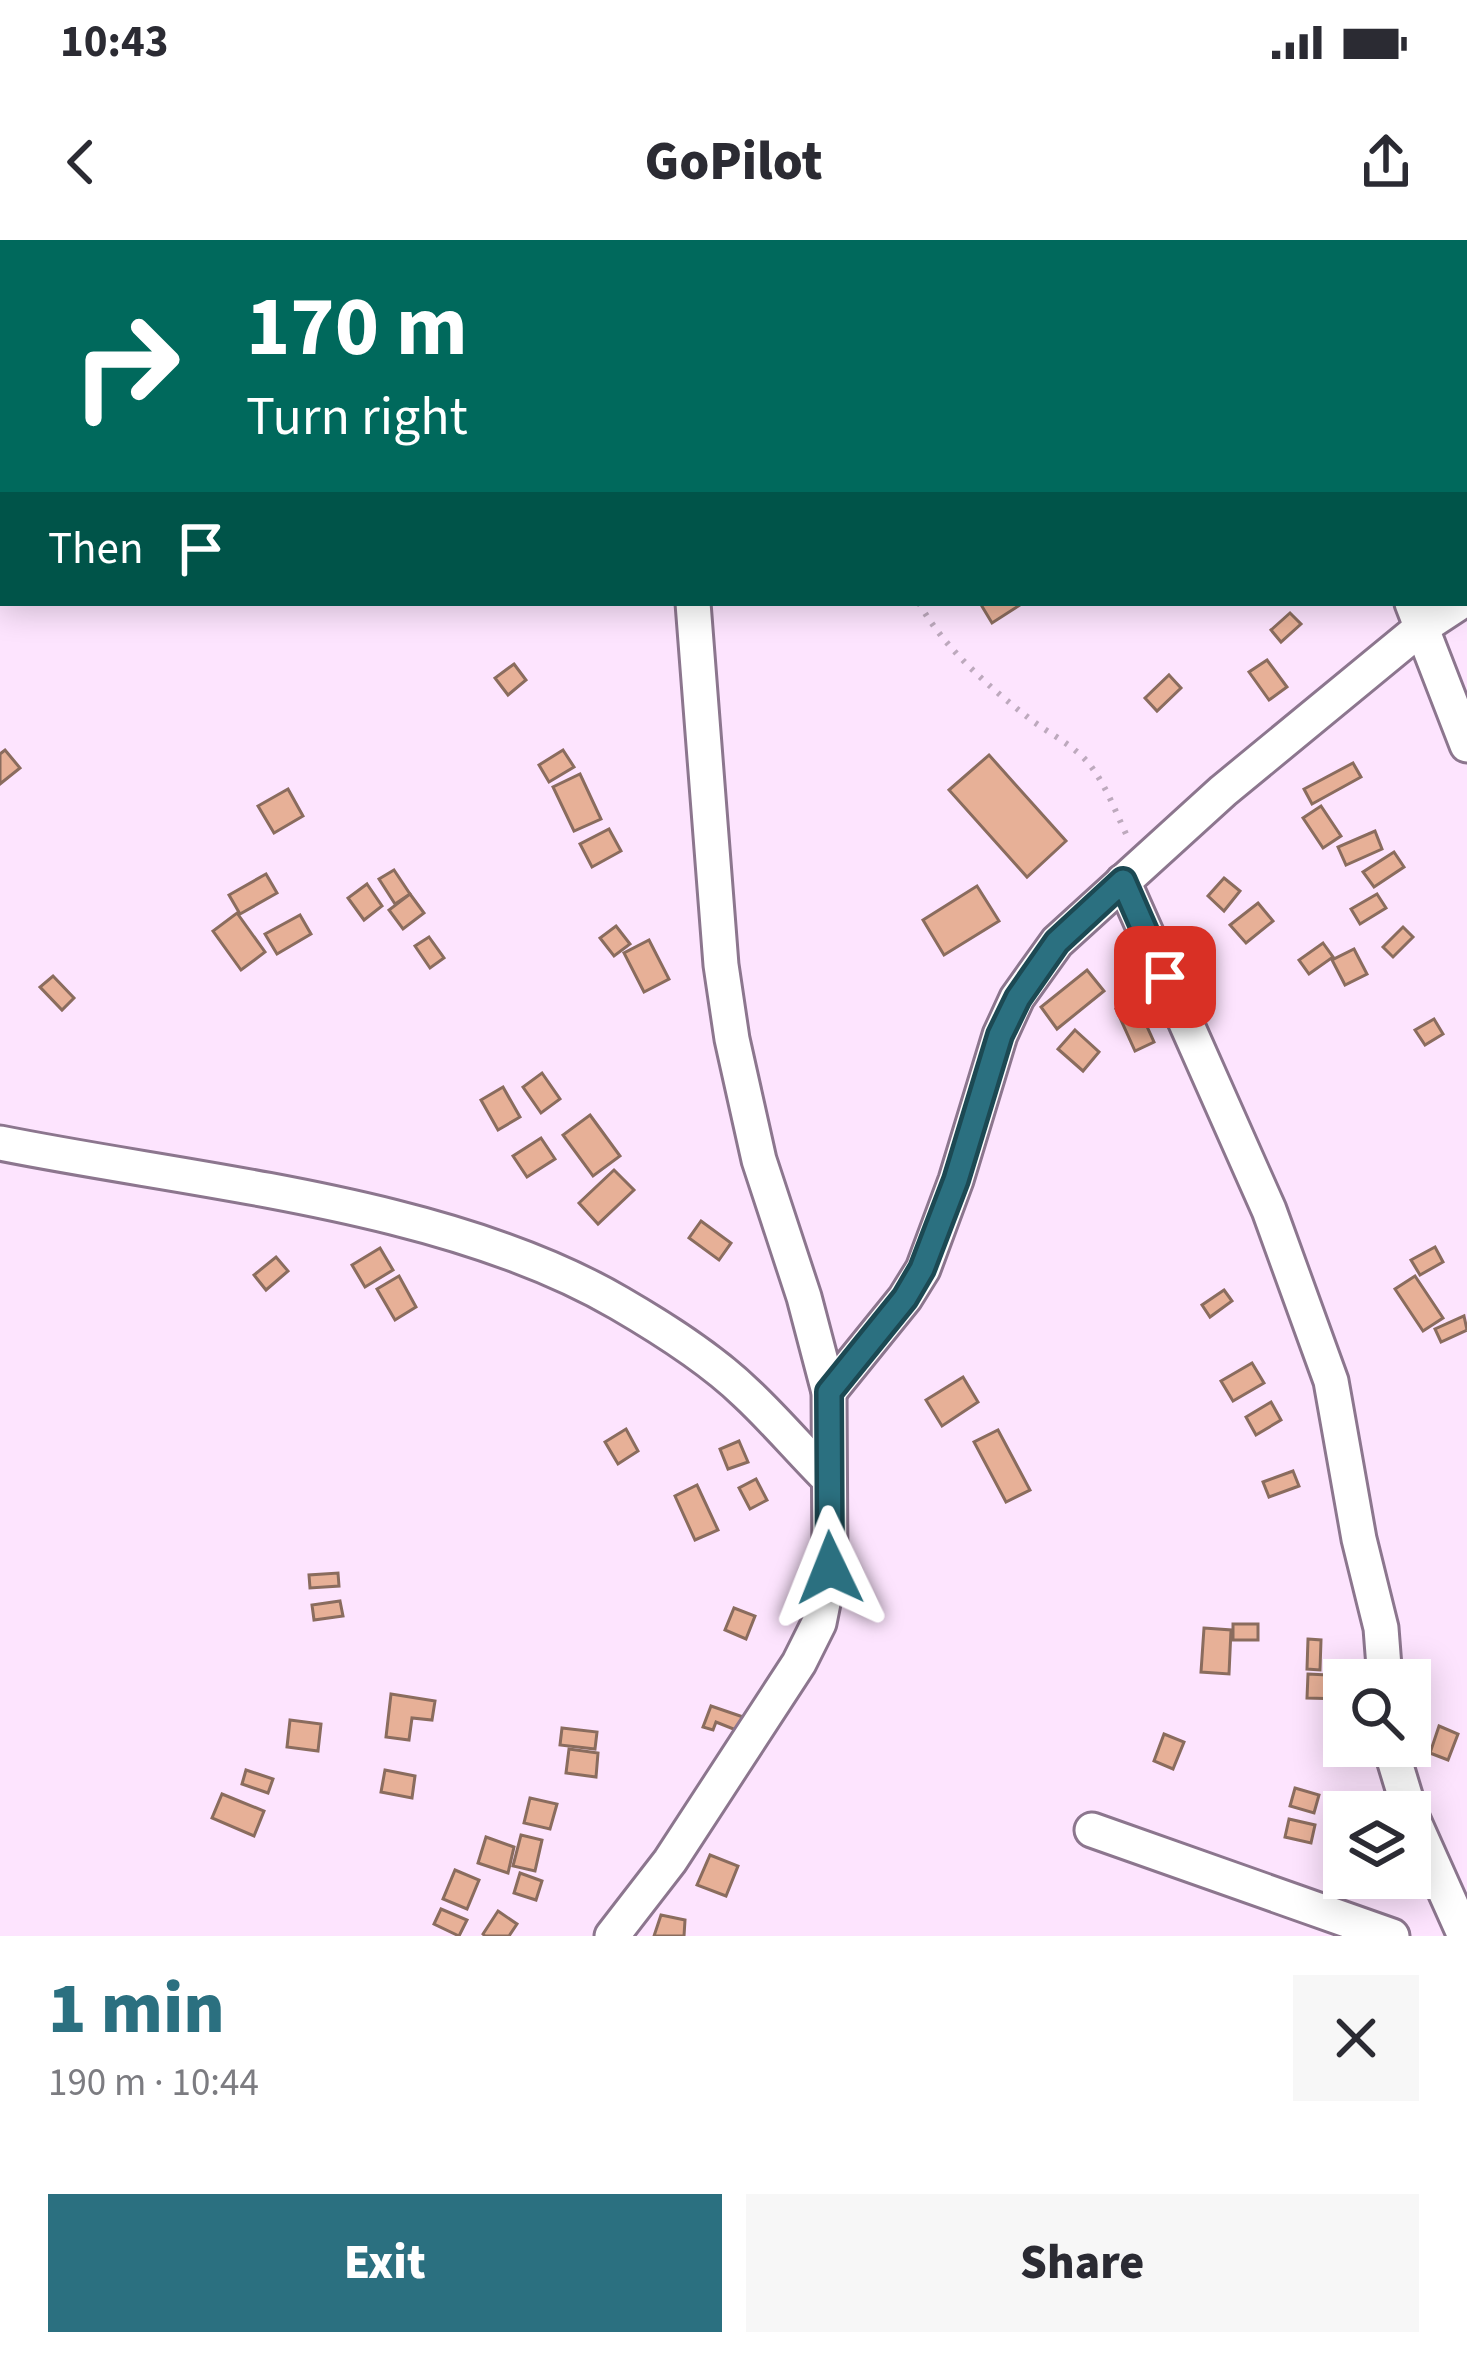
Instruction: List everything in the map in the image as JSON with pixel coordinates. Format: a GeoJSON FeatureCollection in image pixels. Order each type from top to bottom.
{"type":"FeatureCollection","features":[{"type":"Feature","properties":{"kind":"street"},"geometry":{"type":"LineString","coordinates":[[611,1936],[694,1824],[800,1663],[819,1623],[830,1568],[829,1392],[759,1160],[732,1039],[712,882],[693,606]]}},
{"type":"Feature","properties":{"kind":"street"},"geometry":{"type":"LineString","coordinates":[[829,1392],[905,1298],[922,1269],[956,1180],[1000,1035],[1018,998],[1057,942],[1417,615],[1467,745]]}},
{"type":"Feature","properties":{"kind":"street"},"geometry":{"type":"LineString","coordinates":[[1132,873],[1269,1210],[1331,1381],[1383,1659]]}},
{"type":"Feature","properties":{"kind":"street"},"geometry":{"type":"LineString","coordinates":[[0,1143],[396,1220],[565,1276],[685,1345],[744,1390],[829,1479]]}},
{"type":"Feature","properties":{"kind":"street"},"geometry":{"type":"LineString","coordinates":[[1092,1830],[1350,1928],[1392,1936]]}},
{"type":"Feature","properties":{"kind":"street"},"geometry":{"type":"LineString","coordinates":[[1431,1859],[1465,1936]]}},
{"type":"Feature","properties":{"kind":"path"},"geometry":{"type":"LineString","coordinates":[[921,606],[985,681],[1069,745],[1095,771],[1132,873]]}},
{"type":"Feature","properties":{"kind":"building"},"geometry":{"type":"Polygon","coordinates":[[[982,606],[1018,606],[992,623],[982,606]]]}},
{"type":"Feature","properties":{"kind":"building"},"geometry":{"type":"Polygon","coordinates":[[[1290,613],[1301,624],[1281,642],[1271,630],[1290,613]]]}},
{"type":"Feature","properties":{"kind":"building"},"geometry":{"type":"Polygon","coordinates":[[[1267,660],[1287,687],[1269,700],[1249,672],[1267,660]]]}},
{"type":"Feature","properties":{"kind":"building"},"geometry":{"type":"Polygon","coordinates":[[[514,664],[526,680],[508,695],[495,678],[514,664]]]}},
{"type":"Feature","properties":{"kind":"building"},"geometry":{"type":"Polygon","coordinates":[[[1169,675],[1181,688],[1157,711],[1145,698],[1169,675]]]}},
{"type":"Feature","properties":{"kind":"building"},"geometry":{"type":"Polygon","coordinates":[[[5,750],[20,768],[0,784],[0,754],[5,750]]]}},
{"type":"Feature","properties":{"kind":"building"},"geometry":{"type":"Polygon","coordinates":[[[563,750],[574,767],[549,782],[539,765],[563,750]]]}},
{"type":"Feature","properties":{"kind":"building"},"geometry":{"type":"Polygon","coordinates":[[[989,755],[1066,841],[1027,877],[949,790],[989,755]]]}},
{"type":"Feature","properties":{"kind":"building"},"geometry":{"type":"Polygon","coordinates":[[[1353,763],[1361,777],[1312,804],[1304,789],[1353,763]]]}},
{"type":"Feature","properties":{"kind":"building"},"geometry":{"type":"Polygon","coordinates":[[[580,774],[601,819],[574,831],[553,787],[580,774]]]}},
{"type":"Feature","properties":{"kind":"building"},"geometry":{"type":"Polygon","coordinates":[[[288,789],[303,816],[274,833],[258,806],[288,789]]]}},
{"type":"Feature","properties":{"kind":"building"},"geometry":{"type":"Polygon","coordinates":[[[1321,806],[1341,836],[1323,848],[1303,818],[1321,806]]]}},
{"type":"Feature","properties":{"kind":"building"},"geometry":{"type":"Polygon","coordinates":[[[609,829],[621,851],[592,867],[580,844],[609,829]]]}},
{"type":"Feature","properties":{"kind":"building"},"geometry":{"type":"Polygon","coordinates":[[[1375,831],[1382,849],[1346,865],[1338,847],[1375,831]]]}},
{"type":"Feature","properties":{"kind":"building"},"geometry":{"type":"Polygon","coordinates":[[[1394,852],[1404,867],[1374,887],[1363,872],[1394,852]]]}},
{"type":"Feature","properties":{"kind":"building"},"geometry":{"type":"Polygon","coordinates":[[[394,870],[410,894],[395,904],[379,879],[394,870]]]}},
{"type":"Feature","properties":{"kind":"building"},"geometry":{"type":"Polygon","coordinates":[[[266,874],[277,893],[240,914],[229,895],[266,874]]]}},
{"type":"Feature","properties":{"kind":"building"},"geometry":{"type":"Polygon","coordinates":[[[1224,878],[1240,891],[1224,911],[1208,896],[1224,878]]]}},
{"type":"Feature","properties":{"kind":"building"},"geometry":{"type":"Polygon","coordinates":[[[367,884],[382,906],[364,920],[348,898],[367,884]]]}},
{"type":"Feature","properties":{"kind":"building"},"geometry":{"type":"Polygon","coordinates":[[[977,886],[999,921],[944,955],[923,920],[977,886]]]}},
{"type":"Feature","properties":{"kind":"building"},"geometry":{"type":"Polygon","coordinates":[[[410,894],[424,913],[403,929],[389,910],[410,894]]]}},
{"type":"Feature","properties":{"kind":"building"},"geometry":{"type":"Polygon","coordinates":[[[1377,894],[1386,908],[1360,924],[1351,909],[1377,894]]]}},
{"type":"Feature","properties":{"kind":"building"},"geometry":{"type":"Polygon","coordinates":[[[1258,903],[1273,921],[1246,943],[1230,925],[1258,903]]]}},
{"type":"Feature","properties":{"kind":"building"},"geometry":{"type":"Polygon","coordinates":[[[237,913],[265,952],[241,970],[213,931],[237,913]]]}},
{"type":"Feature","properties":{"kind":"building"},"geometry":{"type":"Polygon","coordinates":[[[300,915],[311,934],[277,954],[265,934],[300,915]]]}},
{"type":"Feature","properties":{"kind":"building"},"geometry":{"type":"Polygon","coordinates":[[[616,926],[630,944],[614,956],[600,938],[616,926]]]}},
{"type":"Feature","properties":{"kind":"building"},"geometry":{"type":"Polygon","coordinates":[[[1403,927],[1413,937],[1393,957],[1383,947],[1403,927]]]}},
{"type":"Feature","properties":{"kind":"building"},"geometry":{"type":"Polygon","coordinates":[[[429,937],[444,958],[430,968],[415,946],[429,937]]]}},
{"type":"Feature","properties":{"kind":"building"},"geometry":{"type":"Polygon","coordinates":[[[649,940],[669,979],[644,992],[624,953],[649,940]]]}},
{"type":"Feature","properties":{"kind":"building"},"geometry":{"type":"Polygon","coordinates":[[[1323,943],[1333,957],[1309,974],[1299,960],[1323,943]]]}},
{"type":"Feature","properties":{"kind":"building"},"geometry":{"type":"Polygon","coordinates":[[[1354,949],[1367,974],[1345,985],[1332,960],[1354,949]]]}},
{"type":"Feature","properties":{"kind":"building"},"geometry":{"type":"Polygon","coordinates":[[[1087,970],[1104,991],[1057,1029],[1041,1007],[1087,970]]]}},
{"type":"Feature","properties":{"kind":"building"},"geometry":{"type":"Polygon","coordinates":[[[53,976],[74,998],[62,1010],[40,987],[53,976]]]}},
{"type":"Feature","properties":{"kind":"building"},"geometry":{"type":"Polygon","coordinates":[[[1135,1000],[1154,1042],[1135,1051],[1116,1009],[1135,1000]]]}},
{"type":"Feature","properties":{"kind":"building"},"geometry":{"type":"Polygon","coordinates":[[[1434,1019],[1443,1034],[1425,1045],[1415,1030],[1434,1019]]]}},
{"type":"Feature","properties":{"kind":"building"},"geometry":{"type":"Polygon","coordinates":[[[1075,1030],[1099,1052],[1083,1071],[1058,1049],[1075,1030]]]}},
{"type":"Feature","properties":{"kind":"building"},"geometry":{"type":"Polygon","coordinates":[[[542,1073],[560,1099],[541,1113],[523,1087],[542,1073]]]}},
{"type":"Feature","properties":{"kind":"building"},"geometry":{"type":"Polygon","coordinates":[[[503,1087],[520,1117],[498,1130],[481,1100],[503,1087]]]}},
{"type":"Feature","properties":{"kind":"building"},"geometry":{"type":"Polygon","coordinates":[[[590,1115],[620,1156],[593,1176],[563,1135],[590,1115]]]}},
{"type":"Feature","properties":{"kind":"building"},"geometry":{"type":"Polygon","coordinates":[[[541,1138],[555,1159],[527,1177],[513,1156],[541,1138]]]}},
{"type":"Feature","properties":{"kind":"building"},"geometry":{"type":"Polygon","coordinates":[[[614,1170],[634,1190],[598,1224],[579,1203],[614,1170]]]}},
{"type":"Feature","properties":{"kind":"building"},"geometry":{"type":"Polygon","coordinates":[[[701,1221],[731,1243],[719,1260],[689,1238],[701,1221]]]}},
{"type":"Feature","properties":{"kind":"building"},"geometry":{"type":"Polygon","coordinates":[[[1435,1247],[1443,1262],[1420,1275],[1411,1260],[1435,1247]]]}},
{"type":"Feature","properties":{"kind":"building"},"geometry":{"type":"Polygon","coordinates":[[[380,1248],[393,1270],[365,1287],[352,1265],[380,1248]]]}},
{"type":"Feature","properties":{"kind":"building"},"geometry":{"type":"Polygon","coordinates":[[[276,1257],[288,1271],[266,1290],[254,1275],[276,1257]]]}},
{"type":"Feature","properties":{"kind":"building"},"geometry":{"type":"Polygon","coordinates":[[[399,1276],[416,1307],[395,1320],[377,1289],[399,1276]]]}},
{"type":"Feature","properties":{"kind":"building"},"geometry":{"type":"Polygon","coordinates":[[[1415,1276],[1443,1318],[1423,1331],[1395,1289],[1415,1276]]]}},
{"type":"Feature","properties":{"kind":"building"},"geometry":{"type":"Polygon","coordinates":[[[1224,1290],[1232,1301],[1210,1317],[1202,1305],[1224,1290]]]}},
{"type":"Feature","properties":{"kind":"building"},"geometry":{"type":"Polygon","coordinates":[[[1464,1316],[1467,1330],[1441,1342],[1435,1329],[1464,1316]]]}},
{"type":"Feature","properties":{"kind":"building"},"geometry":{"type":"Polygon","coordinates":[[[1252,1363],[1264,1383],[1233,1401],[1221,1381],[1252,1363]]]}},
{"type":"Feature","properties":{"kind":"building"},"geometry":{"type":"Polygon","coordinates":[[[963,1377],[978,1402],[942,1426],[926,1400],[963,1377]]]}},
{"type":"Feature","properties":{"kind":"building"},"geometry":{"type":"Polygon","coordinates":[[[1271,1402],[1281,1420],[1256,1435],[1246,1417],[1271,1402]]]}},
{"type":"Feature","properties":{"kind":"building"},"geometry":{"type":"Polygon","coordinates":[[[626,1429],[638,1451],[618,1464],[605,1442],[626,1429]]]}},
{"type":"Feature","properties":{"kind":"building"},"geometry":{"type":"Polygon","coordinates":[[[998,1430],[1030,1490],[1006,1502],[974,1442],[998,1430]]]}},
{"type":"Feature","properties":{"kind":"building"},"geometry":{"type":"Polygon","coordinates":[[[739,1441],[748,1462],[728,1469],[720,1449],[739,1441]]]}},
{"type":"Feature","properties":{"kind":"building"},"geometry":{"type":"Polygon","coordinates":[[[1293,1471],[1299,1486],[1269,1497],[1263,1482],[1293,1471]]]}},
{"type":"Feature","properties":{"kind":"building"},"geometry":{"type":"Polygon","coordinates":[[[756,1479],[767,1500],[750,1509],[739,1488],[756,1479]]]}},
{"type":"Feature","properties":{"kind":"building"},"geometry":{"type":"Polygon","coordinates":[[[697,1485],[718,1530],[695,1540],[675,1496],[697,1485]]]}},
{"type":"Feature","properties":{"kind":"building"},"geometry":{"type":"Polygon","coordinates":[[[338,1573],[339,1586],[310,1588],[309,1575],[338,1573]]]}},
{"type":"Feature","properties":{"kind":"building"},"geometry":{"type":"Polygon","coordinates":[[[340,1601],[343,1616],[314,1620],[312,1605],[340,1601]]]}},
{"type":"Feature","properties":{"kind":"building"},"geometry":{"type":"Polygon","coordinates":[[[734,1608],[755,1616],[746,1639],[725,1630],[734,1608]]]}},
{"type":"Feature","properties":{"kind":"building"},"geometry":{"type":"Polygon","coordinates":[[[1233,1624],[1258,1624],[1258,1640],[1233,1640],[1233,1624]]]}},
{"type":"Feature","properties":{"kind":"building"},"geometry":{"type":"Polygon","coordinates":[[[1204,1628],[1231,1630],[1229,1674],[1201,1672],[1204,1628]]]}},
{"type":"Feature","properties":{"kind":"building"},"geometry":{"type":"Polygon","coordinates":[[[1308,1639],[1321,1640],[1320,1670],[1307,1669],[1308,1639]]]}},
{"type":"Feature","properties":{"kind":"building"},"geometry":{"type":"Polygon","coordinates":[[[1308,1674],[1323,1675],[1323,1698],[1307,1698],[1308,1674]]]}},
{"type":"Feature","properties":{"kind":"building"},"geometry":{"type":"Polygon","coordinates":[[[391,1694],[435,1701],[432,1720],[412,1718],[409,1740],[386,1737],[391,1694]]]}},
{"type":"Feature","properties":{"kind":"building"},"geometry":{"type":"Polygon","coordinates":[[[711,1706],[746,1718],[741,1732],[716,1722],[713,1730],[703,1727],[711,1706]]]}},
{"type":"Feature","properties":{"kind":"building"},"geometry":{"type":"Polygon","coordinates":[[[290,1720],[321,1724],[318,1751],[287,1747],[290,1720]]]}},
{"type":"Feature","properties":{"kind":"building"},"geometry":{"type":"Polygon","coordinates":[[[1439,1726],[1458,1734],[1448,1760],[1431,1750],[1439,1726]]]}},
{"type":"Feature","properties":{"kind":"building"},"geometry":{"type":"Polygon","coordinates":[[[562,1728],[597,1732],[595,1749],[560,1745],[562,1728]]]}},
{"type":"Feature","properties":{"kind":"building"},"geometry":{"type":"Polygon","coordinates":[[[1164,1734],[1184,1742],[1173,1769],[1154,1761],[1164,1734]]]}},
{"type":"Feature","properties":{"kind":"building"},"geometry":{"type":"Polygon","coordinates":[[[569,1749],[598,1753],[596,1777],[566,1773],[569,1749]]]}},
{"type":"Feature","properties":{"kind":"building"},"geometry":{"type":"Polygon","coordinates":[[[246,1770],[273,1779],[268,1793],[242,1784],[246,1770]]]}},
{"type":"Feature","properties":{"kind":"building"},"geometry":{"type":"Polygon","coordinates":[[[385,1770],[415,1776],[412,1798],[381,1792],[385,1770]]]}},
{"type":"Feature","properties":{"kind":"building"},"geometry":{"type":"Polygon","coordinates":[[[1295,1788],[1319,1795],[1314,1813],[1290,1806],[1295,1788]]]}},
{"type":"Feature","properties":{"kind":"building"},"geometry":{"type":"Polygon","coordinates":[[[222,1794],[264,1811],[254,1836],[212,1818],[222,1794]]]}},
{"type":"Feature","properties":{"kind":"building"},"geometry":{"type":"Polygon","coordinates":[[[530,1798],[557,1804],[550,1829],[524,1823],[530,1798]]]}},
{"type":"Feature","properties":{"kind":"building"},"geometry":{"type":"Polygon","coordinates":[[[1289,1819],[1315,1825],[1311,1843],[1285,1837],[1289,1819]]]}},
{"type":"Feature","properties":{"kind":"building"},"geometry":{"type":"Polygon","coordinates":[[[521,1835],[542,1840],[535,1871],[513,1866],[521,1835]]]}},
{"type":"Feature","properties":{"kind":"building"},"geometry":{"type":"Polygon","coordinates":[[[486,1837],[514,1847],[508,1873],[478,1863],[486,1837]]]}},
{"type":"Feature","properties":{"kind":"building"},"geometry":{"type":"Polygon","coordinates":[[[710,1855],[738,1866],[726,1896],[697,1885],[710,1855]]]}},
{"type":"Feature","properties":{"kind":"building"},"geometry":{"type":"Polygon","coordinates":[[[455,1870],[479,1880],[467,1909],[443,1899],[455,1870]]]}},
{"type":"Feature","properties":{"kind":"building"},"geometry":{"type":"Polygon","coordinates":[[[520,1873],[542,1881],[536,1900],[514,1893],[520,1873]]]}},
{"type":"Feature","properties":{"kind":"building"},"geometry":{"type":"Polygon","coordinates":[[[441,1909],[467,1920],[459,1936],[434,1924],[441,1909]]]}},
{"type":"Feature","properties":{"kind":"building"},"geometry":{"type":"Polygon","coordinates":[[[498,1911],[517,1924],[509,1936],[485,1936],[483,1934],[498,1911]]]}},
{"type":"Feature","properties":{"kind":"building"},"geometry":{"type":"Polygon","coordinates":[[[661,1915],[685,1920],[684,1936],[654,1936],[661,1915]]]}},
{"type":"Feature","properties":{"kind":"route"},"geometry":{"type":"LineString","coordinates":[[830,1568],[829,1392],[905,1298],[922,1269],[956,1180],[984,1080],[1018,998],[1057,942],[1123,881],[1165,977]]}}]}
